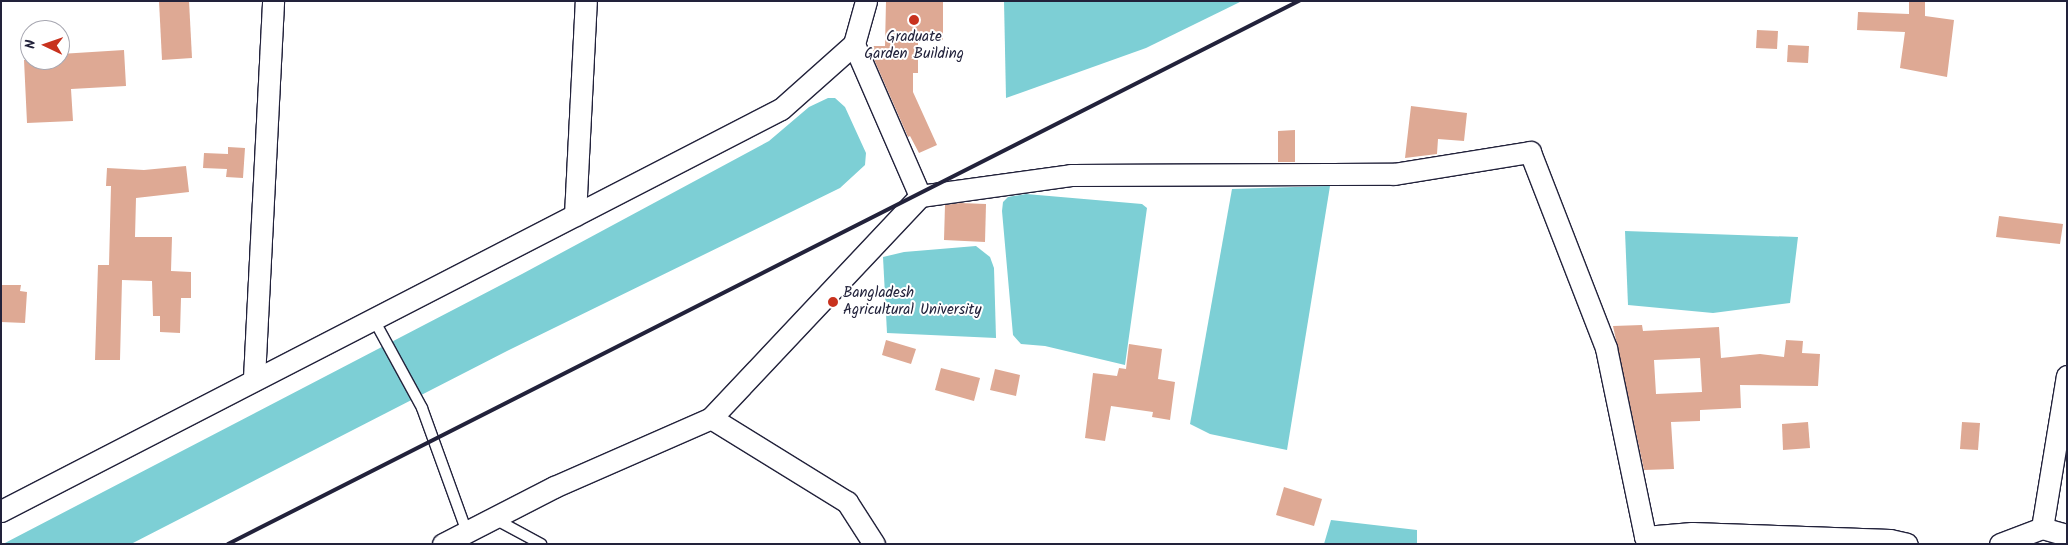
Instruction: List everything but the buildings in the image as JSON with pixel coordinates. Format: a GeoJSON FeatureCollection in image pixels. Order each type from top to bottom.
{"type":"FeatureCollection","features":[{"type":"Feature","properties":{"kind":"street"},"geometry":{"type":"LineString","coordinates":[[254,378],[273,1]]}},
{"type":"Feature","properties":{"kind":"street"},"geometry":{"type":"LineString","coordinates":[[575,215],[586,1]]}},
{"type":"Feature","properties":{"kind":"street"},"geometry":{"type":"LineString","coordinates":[[1,511],[254,378],[376,324],[575,215],[781,109],[854,44],[866,1]]}},
{"type":"Feature","properties":{"kind":"street"},"geometry":{"type":"LineString","coordinates":[[854,44],[920,196]]}},
{"type":"Feature","properties":{"kind":"street"},"geometry":{"type":"LineString","coordinates":[[443,544],[554,486],[711,418],[920,196],[1071,175],[1394,174],[1530,152],[1606,348],[1644,537],[1692,534],[1890,540],[1907,544]]}},
{"type":"Feature","properties":{"kind":"street"},"geometry":{"type":"LineString","coordinates":[[2042,528],[2067,376]]}},
{"type":"Feature","properties":{"kind":"street"},"geometry":{"type":"LineString","coordinates":[[711,418],[847,502],[874,544]]}},
{"type":"Feature","properties":{"kind":"street"},"geometry":{"type":"LineString","coordinates":[[2000,544],[2042,528],[2067,535]]}},
{"type":"Feature","properties":{"kind":"lane"},"geometry":{"type":"LineString","coordinates":[[376,324],[422,408],[468,532]]}},
{"type":"Feature","properties":{"kind":"lane"},"geometry":{"type":"LineString","coordinates":[[492,517],[541,544]]}},
{"type":"Feature","properties":{"kind":"water"},"geometry":{"type":"Polygon","coordinates":[[[1004,1],[1242,1],[1146,48],[1006,98],[1004,1]]]}},
{"type":"Feature","properties":{"kind":"water"},"geometry":{"type":"Polygon","coordinates":[[[828,98],[835,98],[845,107],[866,153],[865,165],[840,188],[507,351],[131,544],[3,544],[522,274],[769,141],[809,107],[828,98]]]}},
{"type":"Feature","properties":{"kind":"water"},"geometry":{"type":"Polygon","coordinates":[[[1330,186],[1287,450],[1210,434],[1190,424],[1232,189],[1330,186]]]}},
{"type":"Feature","properties":{"kind":"water"},"geometry":{"type":"Polygon","coordinates":[[[1026,194],[1142,204],[1147,208],[1125,365],[1045,346],[1021,344],[1013,335],[1002,211],[1003,202],[1008,197],[1026,194]]]}},
{"type":"Feature","properties":{"kind":"water"},"geometry":{"type":"Polygon","coordinates":[[[1625,231],[1798,237],[1790,303],[1713,313],[1628,305],[1625,231]]]}},
{"type":"Feature","properties":{"kind":"water"},"geometry":{"type":"Polygon","coordinates":[[[976,246],[990,257],[994,268],[996,338],[887,333],[883,257],[904,252],[976,246]]]}},
{"type":"Feature","properties":{"kind":"water"},"geometry":{"type":"Polygon","coordinates":[[[1331,520],[1417,530],[1417,544],[1324,544],[1331,520]]]}},
{"type":"Feature","properties":{"kind":"railway"},"geometry":{"type":"LineString","coordinates":[[228,544],[1299,1]]}},
{"type":"Feature","properties":{"kind":"place","name":"Graduate Garden Building"},"geometry":{"type":"Point","coordinates":[914,20]}},
{"type":"Feature","properties":{"kind":"place","name":"Bangladesh Agricultural University"},"geometry":{"type":"Point","coordinates":[833,302]}}]}
